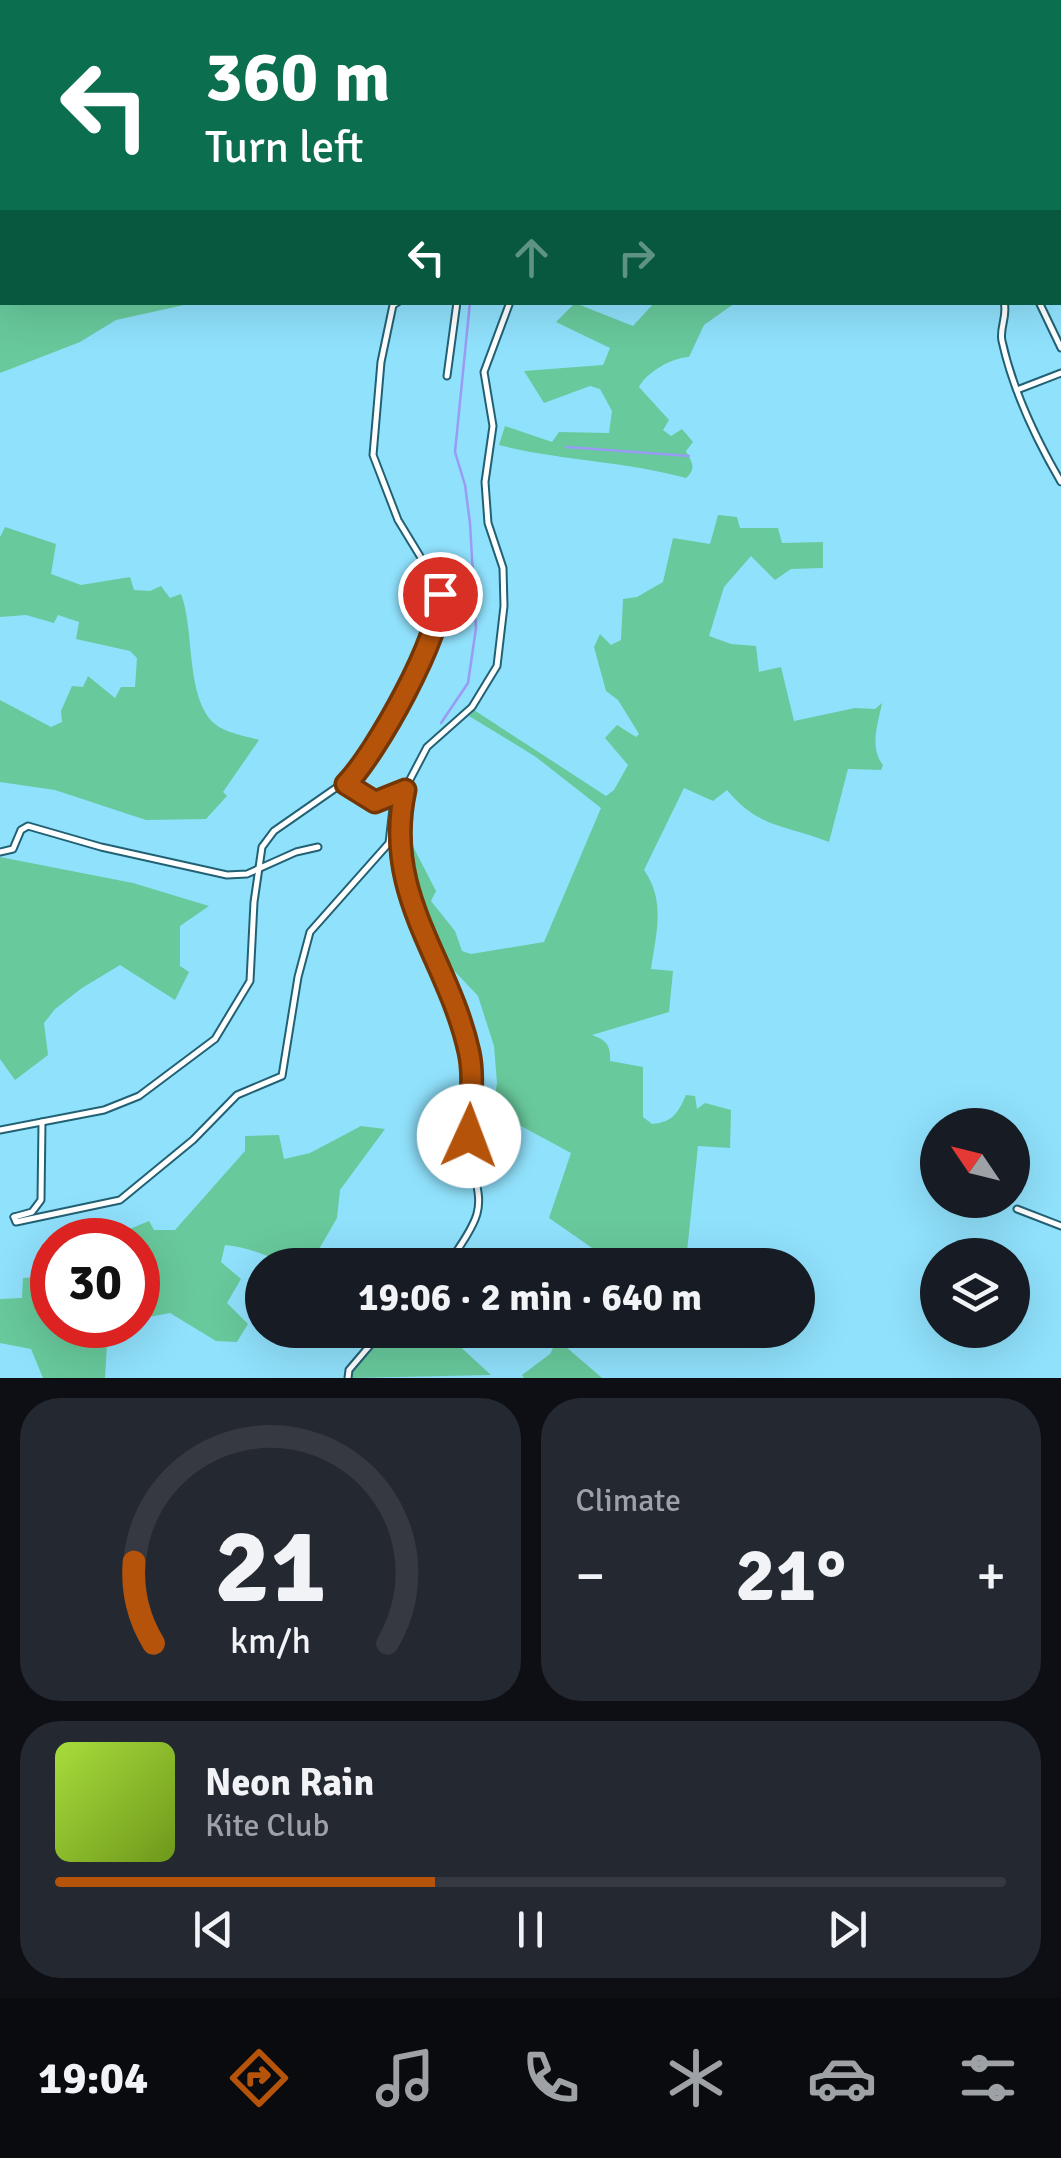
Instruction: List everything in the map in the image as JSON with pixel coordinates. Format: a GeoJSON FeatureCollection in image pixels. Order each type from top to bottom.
{"type":"FeatureCollection","features":[{"type":"Feature","properties":{"kind":"street"},"geometry":{"type":"LineString","coordinates":[[0,1130],[104,1110],[139,1096],[215,1039],[250,982],[262,847],[274,831],[346,784],[396,707],[422,658],[440,610],[440,589],[392,509],[373,455],[380,362],[395,305]]}},
{"type":"Feature","properties":{"kind":"street"},"geometry":{"type":"LineString","coordinates":[[447,376],[457,305]]}},
{"type":"Feature","properties":{"kind":"street"},"geometry":{"type":"LineString","coordinates":[[458,1248],[480,1212],[482,1201],[469,1136],[471,1067],[456,1010],[418,928],[398,850],[405,790],[427,747],[472,707],[497,666],[504,606],[503,568],[488,523],[485,482],[493,426],[484,372],[509,305]]}},
{"type":"Feature","properties":{"kind":"street"},"geometry":{"type":"LineString","coordinates":[[1005,305],[1000,336],[1017,390],[1061,482]]}},
{"type":"Feature","properties":{"kind":"street"},"geometry":{"type":"LineString","coordinates":[[1040,305],[1061,348]]}},
{"type":"Feature","properties":{"kind":"street"},"geometry":{"type":"LineString","coordinates":[[1017,390],[1061,373]]}},
{"type":"Feature","properties":{"kind":"street"},"geometry":{"type":"LineString","coordinates":[[346,784],[375,802],[405,790]]}},
{"type":"Feature","properties":{"kind":"street"},"geometry":{"type":"LineString","coordinates":[[42,1122],[41,1200],[32,1212],[14,1217],[16,1222],[120,1200],[193,1140],[237,1095],[282,1076],[298,977],[310,932],[389,843],[393,808],[399,796]]}},
{"type":"Feature","properties":{"kind":"street"},"geometry":{"type":"LineString","coordinates":[[0,852],[12,849],[21,830],[28,826],[227,876],[259,870],[318,846]]}},
{"type":"Feature","properties":{"kind":"street"},"geometry":{"type":"LineString","coordinates":[[1030,1214],[1061,1226]]}},
{"type":"Feature","properties":{"kind":"street"},"geometry":{"type":"LineString","coordinates":[[348,1378],[348,1370],[367,1348]]}},
{"type":"Feature","properties":{"kind":"green space"},"geometry":{"type":"Polygon","coordinates":[[[0,305],[184,305],[116,320],[80,342],[0,373],[0,305]]]}},
{"type":"Feature","properties":{"kind":"green space"},"geometry":{"type":"Polygon","coordinates":[[[573,305],[633,326],[652,305],[732,305],[704,325],[689,357],[661,366],[639,387],[669,420],[663,430],[671,436],[682,429],[693,442],[686,451],[692,468],[686,478],[499,445],[505,426],[552,442],[559,432],[609,433],[612,411],[600,389],[590,386],[544,403],[524,371],[603,365],[610,348],[556,322],[573,305]]]}},
{"type":"Feature","properties":{"kind":"green space"},"geometry":{"type":"Polygon","coordinates":[[[718,515],[737,517],[740,528],[778,528],[782,543],[823,542],[823,568],[791,569],[775,580],[751,556],[724,587],[709,636],[731,644],[756,646],[759,672],[781,667],[794,721],[855,708],[875,709],[882,703],[875,743],[883,765],[881,770],[848,769],[829,842],[762,819],[727,790],[713,801],[684,788],[644,870],[657,906],[651,969],[673,971],[669,1012],[592,1035],[607,1044],[610,1061],[643,1067],[643,1117],[652,1124],[670,1119],[686,1095],[695,1096],[697,1109],[705,1103],[731,1110],[730,1148],[698,1146],[687,1248],[592,1248],[549,1218],[571,1153],[508,1119],[491,1167],[483,1171],[497,1083],[494,1046],[478,996],[429,944],[407,881],[414,880],[402,843],[407,835],[436,891],[431,901],[455,931],[462,951],[471,954],[544,942],[601,808],[536,757],[469,716],[474,710],[606,796],[614,790],[628,765],[605,738],[617,725],[636,737],[639,734],[618,700],[606,691],[594,647],[600,634],[611,645],[621,640],[623,599],[637,597],[663,582],[673,538],[710,544],[718,515]]]}},
{"type":"Feature","properties":{"kind":"green space"},"geometry":{"type":"Polygon","coordinates":[[[5,527],[56,544],[51,574],[81,585],[130,577],[134,590],[150,591],[161,586],[170,598],[181,594],[195,681],[206,712],[224,730],[259,740],[223,792],[227,796],[206,819],[146,820],[55,790],[0,782],[0,700],[51,727],[62,722],[61,711],[72,686],[83,687],[88,676],[115,698],[121,687],[135,687],[137,658],[130,651],[76,639],[79,622],[58,615],[54,623],[26,615],[0,617],[0,537],[5,527]]]}},
{"type":"Feature","properties":{"kind":"green space"},"geometry":{"type":"Polygon","coordinates":[[[0,857],[133,883],[209,906],[180,926],[180,966],[189,972],[175,1000],[120,965],[55,1009],[44,1023],[48,1055],[15,1080],[0,1059],[0,857]]]}},
{"type":"Feature","properties":{"kind":"green space"},"geometry":{"type":"Polygon","coordinates":[[[361,1126],[385,1129],[340,1190],[337,1218],[320,1248],[245,1249],[225,1245],[221,1262],[241,1279],[227,1303],[245,1321],[237,1342],[216,1341],[170,1313],[160,1315],[160,1230],[175,1230],[245,1151],[245,1136],[279,1135],[284,1159],[310,1153],[361,1126]]]}},
{"type":"Feature","properties":{"kind":"green space"},"geometry":{"type":"Polygon","coordinates":[[[30,1277],[30,1348],[107,1348],[105,1378],[43,1378],[31,1349],[0,1343],[0,1299],[22,1298],[23,1278],[30,1277]]]}},
{"type":"Feature","properties":{"kind":"green space"},"geometry":{"type":"Polygon","coordinates":[[[372,1348],[462,1348],[491,1375],[351,1378],[351,1371],[372,1348]]]}},
{"type":"Feature","properties":{"kind":"green space"},"geometry":{"type":"Polygon","coordinates":[[[553,1348],[567,1348],[602,1378],[524,1378],[522,1375],[553,1348]]]}},
{"type":"Feature","properties":{"kind":"waterway"},"geometry":{"type":"LineString","coordinates":[[441,723],[468,683],[476,628],[470,523],[455,452],[470,305]]}},
{"type":"Feature","properties":{"kind":"waterway"},"geometry":{"type":"LineString","coordinates":[[567,447],[689,456]]}},
{"type":"Feature","properties":{"kind":"route"},"geometry":{"type":"LineString","coordinates":[[440,594],[440,610],[422,658],[380,734],[346,784],[375,802],[405,790],[398,850],[403,878],[418,928],[456,1010],[468,1051],[469,1136]]}}]}
